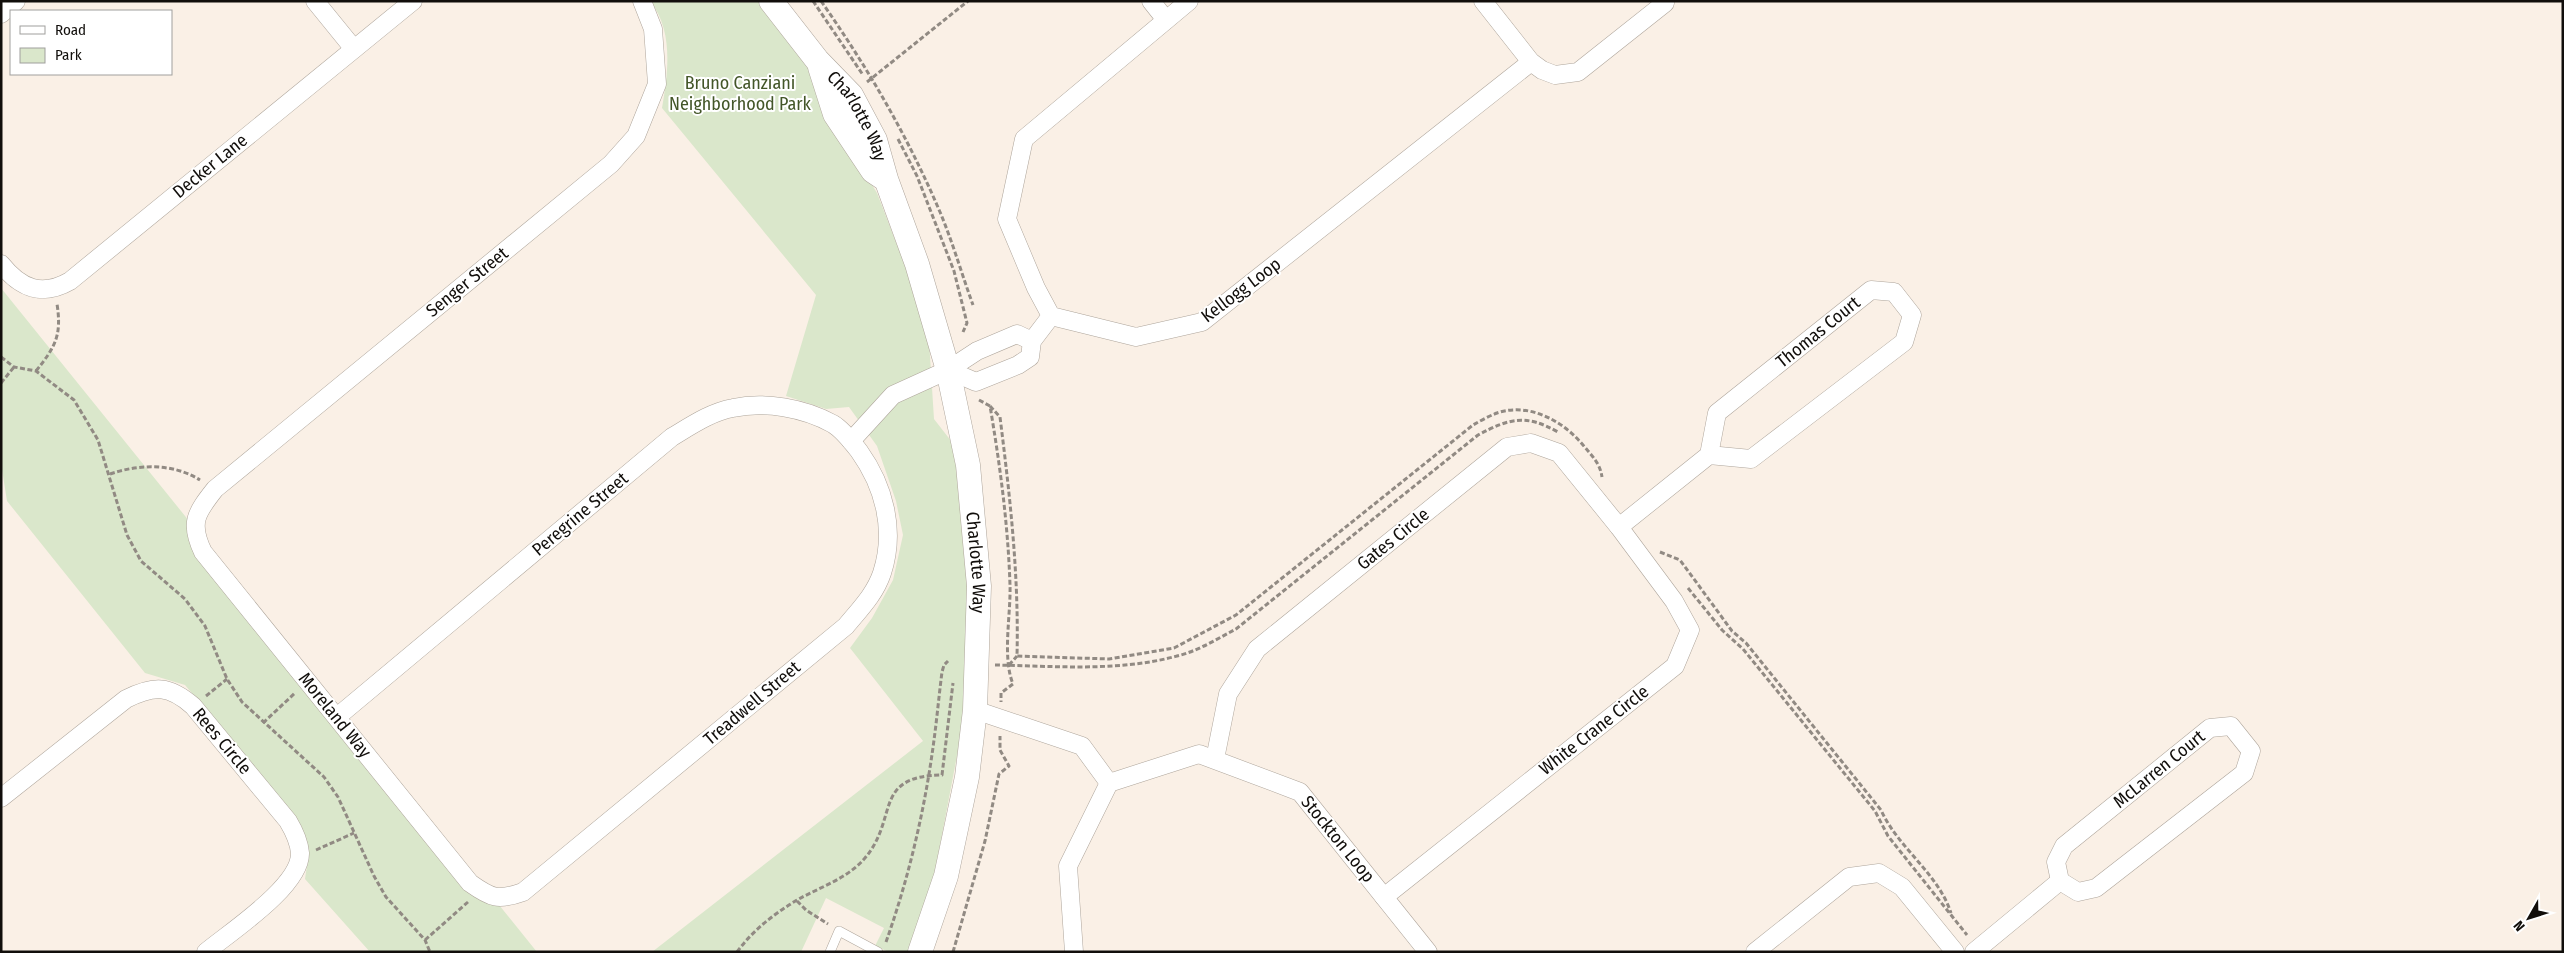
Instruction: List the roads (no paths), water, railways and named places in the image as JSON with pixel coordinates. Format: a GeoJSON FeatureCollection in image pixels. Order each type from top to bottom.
{"type":"FeatureCollection","features":[{"type":"Feature","properties":{"kind":"street"},"geometry":{"type":"LineString","coordinates":[[1,14],[16,1]]}},
{"type":"Feature","properties":{"kind":"street"},"geometry":{"type":"LineString","coordinates":[[315,1],[354,49]]}},
{"type":"Feature","properties":{"kind":"street","name":"Decker Lane"},"geometry":{"type":"LineString","coordinates":[[1,264],[25,286],[55,290],[70,281],[413,1]]}},
{"type":"Feature","properties":{"kind":"street","name":"Senger Street"},"geometry":{"type":"LineString","coordinates":[[195,522],[200,508],[215,489],[611,164],[636,136],[658,84],[653,29],[642,1]]}},
{"type":"Feature","properties":{"kind":"street","name":"Charlotte Way"},"geometry":{"type":"LineString","coordinates":[[771,1],[817,60],[851,95],[875,140],[886,179],[917,264],[948,370],[969,474],[978,586],[975,710],[967,777],[946,876],[920,952]]}},
{"type":"Feature","properties":{"kind":"street"},"geometry":{"type":"LineString","coordinates":[[1151,1],[1166,20]]}},
{"type":"Feature","properties":{"kind":"street"},"geometry":{"type":"LineString","coordinates":[[948,370],[976,382],[1018,365],[1030,357],[1032,341],[1051,316],[1036,288],[1007,219],[1024,139],[1189,1]]}},
{"type":"Feature","properties":{"kind":"street"},"geometry":{"type":"LineString","coordinates":[[1483,1],[1531,62],[1542,70],[1555,75],[1578,72],[1665,3]]}},
{"type":"Feature","properties":{"kind":"street","name":"Charlotte Way"},"geometry":{"type":"LineString","coordinates":[[817,60],[836,114],[873,171],[886,179]]}},
{"type":"Feature","properties":{"kind":"street","name":"Kellogg Loop"},"geometry":{"type":"LineString","coordinates":[[1051,316],[1136,337],[1202,322],[1531,62]]}},
{"type":"Feature","properties":{"kind":"street","name":"Thomas Court"},"geometry":{"type":"LineString","coordinates":[[1871,290],[1894,292],[1912,314],[1904,342],[1751,459],[1710,455],[1718,413],[1871,290]]}},
{"type":"Feature","properties":{"kind":"street"},"geometry":{"type":"LineString","coordinates":[[851,441],[893,395],[948,370],[977,351],[1017,334],[1032,341]]}},
{"type":"Feature","properties":{"kind":"street","name":"Peregrine Street"},"geometry":{"type":"LineString","coordinates":[[337,717],[672,437],[704,417],[734,408],[768,404],[810,414],[834,424],[851,441]]}},
{"type":"Feature","properties":{"kind":"street","name":"Treadwell Street"},"geometry":{"type":"LineString","coordinates":[[486,894],[507,898],[523,892],[846,626],[870,599],[882,574],[888,543],[887,516],[873,471],[851,441]]}},
{"type":"Feature","properties":{"kind":"street","name":"Gates Circle"},"geometry":{"type":"LineString","coordinates":[[1215,759],[1228,694],[1257,649],[1507,447],[1531,443],[1559,453],[1619,527]]}},
{"type":"Feature","properties":{"kind":"street"},"geometry":{"type":"LineString","coordinates":[[1619,527],[1710,455]]}},
{"type":"Feature","properties":{"kind":"street","name":"Moreland Way"},"geometry":{"type":"LineString","coordinates":[[195,522],[196,538],[203,552],[309,681],[470,883],[486,894]]}},
{"type":"Feature","properties":{"kind":"street","name":"White Crane Circle"},"geometry":{"type":"LineString","coordinates":[[1384,897],[1676,666],[1690,630],[1674,601],[1619,527]]}},
{"type":"Feature","properties":{"kind":"street","name":"Rees Circle"},"geometry":{"type":"LineString","coordinates":[[1,798],[126,700],[144,690],[164,689],[182,696],[194,706],[288,821],[297,837],[300,855],[296,870],[283,889],[206,952]]}},
{"type":"Feature","properties":{"kind":"street"},"geometry":{"type":"LineString","coordinates":[[975,710],[1082,746],[1109,783],[1068,866],[1074,952]]}},
{"type":"Feature","properties":{"kind":"street","name":"McLarren Court"},"geometry":{"type":"LineString","coordinates":[[2231,726],[2252,751],[2244,773],[2096,888],[2078,892],[2060,882],[2056,862],[2064,846],[2210,728],[2231,726]]}},
{"type":"Feature","properties":{"kind":"street","name":"Stockton Loop"},"geometry":{"type":"LineString","coordinates":[[1109,783],[1200,754],[1300,792],[1428,952]]}},
{"type":"Feature","properties":{"kind":"street"},"geometry":{"type":"LineString","coordinates":[[1755,952],[1849,877],[1879,872],[1902,887],[1955,952]]}},
{"type":"Feature","properties":{"kind":"street"},"geometry":{"type":"LineString","coordinates":[[1976,950],[2060,882]]}},
{"type":"Feature","properties":{"kind":"lane"},"geometry":{"type":"LineString","coordinates":[[830,952],[839,931],[878,952]]}},
{"type":"Feature","properties":{"kind":"park label","name":"Bruno Canziani Neighborhood Park"},"geometry":{"type":"Point","coordinates":[740,94]}}]}
